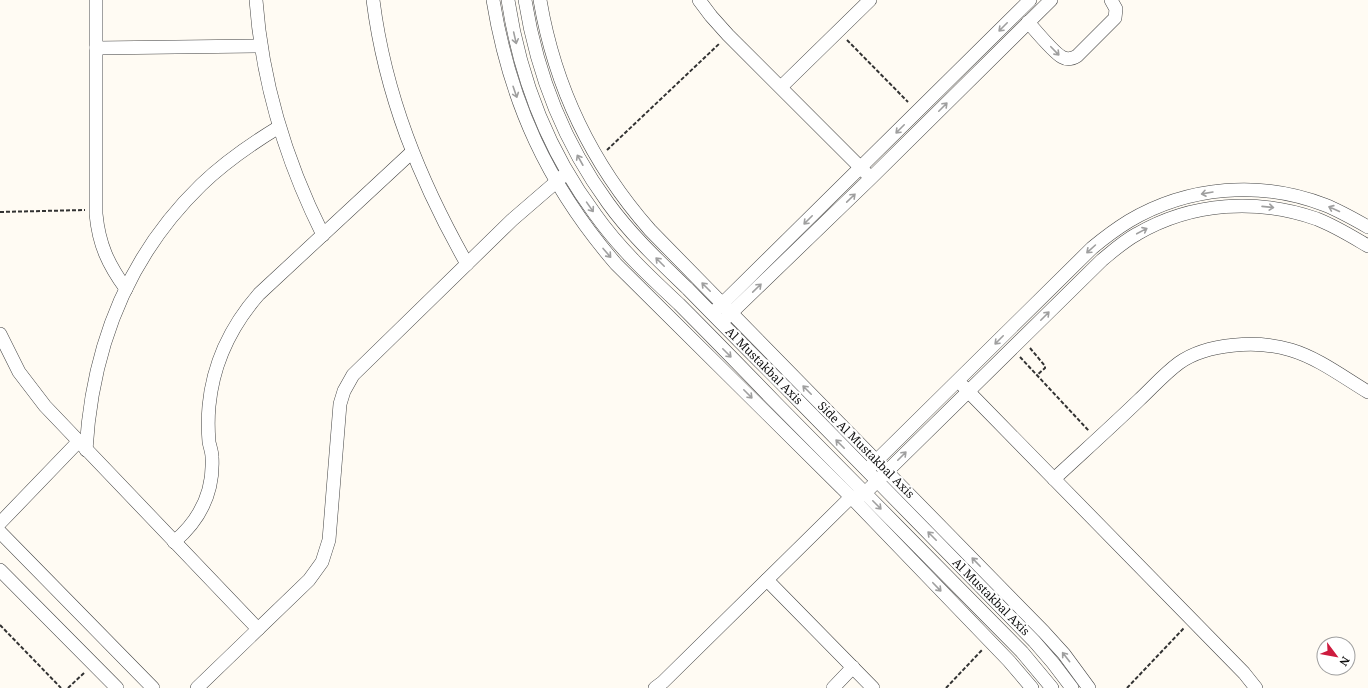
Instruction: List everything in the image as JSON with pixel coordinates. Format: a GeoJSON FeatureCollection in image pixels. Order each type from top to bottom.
{"type":"FeatureCollection","features":[{"type":"Feature","properties":{"kind":"street"},"geometry":{"type":"LineString","coordinates":[[96,0],[97,226],[102,249],[113,271],[126,289]]}},
{"type":"Feature","properties":{"kind":"street"},"geometry":{"type":"LineString","coordinates":[[256,0],[261,46],[268,87],[279,127],[298,182],[323,235]]}},
{"type":"Feature","properties":{"kind":"street"},"geometry":{"type":"LineString","coordinates":[[373,0],[380,44],[397,110],[412,152],[435,205],[467,264]]}},
{"type":"Feature","properties":{"kind":"street"},"geometry":{"type":"LineString","coordinates":[[493,0],[504,54],[516,94],[531,134],[556,182],[584,224],[616,264],[851,497],[1009,661],[1032,688]]}},
{"type":"Feature","properties":{"kind":"street","name":"Al Mustakbal Axis"},"geometry":{"type":"LineString","coordinates":[[508,0],[517,49],[534,102],[544,127],[567,173],[611,235],[627,253],[705,330],[1022,652],[1052,688]]}},
{"type":"Feature","properties":{"kind":"street","name":"Al Mustakbal Axis"},"geometry":{"type":"LineString","coordinates":[[525,0],[534,45],[550,96],[563,126],[583,165],[609,205],[634,236],[717,318],[1034,641],[1072,688]]}},
{"type":"Feature","properties":{"kind":"street","name":"Side Al Mustakbal Axis"},"geometry":{"type":"LineString","coordinates":[[540,0],[549,41],[564,90],[584,137],[612,183],[635,213],[727,309],[1044,632],[1064,654],[1089,688]]}},
{"type":"Feature","properties":{"kind":"street"},"geometry":{"type":"LineString","coordinates":[[699,0],[728,35],[871,178]]}},
{"type":"Feature","properties":{"kind":"street"},"geometry":{"type":"LineString","coordinates":[[781,87],[870,0]]}},
{"type":"Feature","properties":{"kind":"street"},"geometry":{"type":"LineString","coordinates":[[727,309],[861,167],[1030,0]]}},
{"type":"Feature","properties":{"kind":"street"},"geometry":{"type":"LineString","coordinates":[[705,330],[871,178],[1051,0]]}},
{"type":"Feature","properties":{"kind":"street"},"geometry":{"type":"LineString","coordinates":[[1028,22],[1059,56],[1068,59],[1073,58],[1113,23],[1116,8],[1111,0]]}},
{"type":"Feature","properties":{"kind":"street"},"geometry":{"type":"LineString","coordinates":[[96,48],[261,46]]}},
{"type":"Feature","properties":{"kind":"street"},"geometry":{"type":"LineString","coordinates":[[0,523],[82,446],[88,422],[97,367],[112,321],[126,289],[159,234],[193,194],[231,160],[251,144],[279,127]]}},
{"type":"Feature","properties":{"kind":"street"},"geometry":{"type":"LineString","coordinates":[[174,542],[184,534],[195,520],[208,492],[212,467],[208,424],[210,400],[216,370],[222,352],[238,321],[259,294],[412,152]]}},
{"type":"Feature","properties":{"kind":"street"},"geometry":{"type":"LineString","coordinates":[[197,688],[309,580],[322,562],[329,540],[340,404],[348,383],[358,369],[512,220],[567,173]]}},
{"type":"Feature","properties":{"kind":"street"},"geometry":{"type":"LineString","coordinates":[[851,497],[851,487],[854,482],[1092,248],[1129,221],[1149,210],[1191,196],[1221,191],[1259,190],[1281,193],[1325,205],[1346,214],[1368,227]]}},
{"type":"Feature","properties":{"kind":"street"},"geometry":{"type":"LineString","coordinates":[[655,688],[663,682],[851,497],[859,497],[865,493],[1118,246],[1155,225],[1174,217],[1194,211],[1236,205],[1278,208],[1318,220],[1337,228],[1368,246]]}},
{"type":"Feature","properties":{"kind":"street"},"geometry":{"type":"LineString","coordinates":[[0,334],[19,372],[31,390],[82,446],[258,629]]}},
{"type":"Feature","properties":{"kind":"street"},"geometry":{"type":"LineString","coordinates":[[1054,479],[1179,363],[1206,351],[1220,347],[1250,344],[1278,347],[1291,350],[1317,361],[1366,385]]}},
{"type":"Feature","properties":{"kind":"street"},"geometry":{"type":"LineString","coordinates":[[735,381],[744,371]]}},
{"type":"Feature","properties":{"kind":"street"},"geometry":{"type":"LineString","coordinates":[[957,380],[1244,673],[1256,688]]}},
{"type":"Feature","properties":{"kind":"street"},"geometry":{"type":"LineString","coordinates":[[0,532],[153,688]]}},
{"type":"Feature","properties":{"kind":"street"},"geometry":{"type":"LineString","coordinates":[[0,570],[117,688]]}},
{"type":"Feature","properties":{"kind":"street"},"geometry":{"type":"LineString","coordinates":[[767,580],[873,688]]}},
{"type":"Feature","properties":{"kind":"street"},"geometry":{"type":"LineString","coordinates":[[833,688],[853,668]]}},
{"type":"Feature","properties":{"kind":"path"},"geometry":{"type":"LineString","coordinates":[[838,31],[917,112]]}},
{"type":"Feature","properties":{"kind":"path"},"geometry":{"type":"LineString","coordinates":[[598,160],[728,35]]}},
{"type":"Feature","properties":{"kind":"path"},"geometry":{"type":"LineString","coordinates":[[0,212],[96,209]]}},
{"type":"Feature","properties":{"kind":"path"},"geometry":{"type":"LineString","coordinates":[[1017,344],[1037,375],[1097,439]]}},
{"type":"Feature","properties":{"kind":"path"},"geometry":{"type":"LineString","coordinates":[[1017,344],[1045,366],[1045,368],[1037,375]]}},
{"type":"Feature","properties":{"kind":"path"},"geometry":{"type":"LineString","coordinates":[[1127,688],[1192,620]]}},
{"type":"Feature","properties":{"kind":"path"},"geometry":{"type":"LineString","coordinates":[[0,625],[61,688]]}},
{"type":"Feature","properties":{"kind":"path"},"geometry":{"type":"LineString","coordinates":[[946,688],[990,642]]}},
{"type":"Feature","properties":{"kind":"path"},"geometry":{"type":"LineString","coordinates":[[68,688],[94,665]]}}]}
